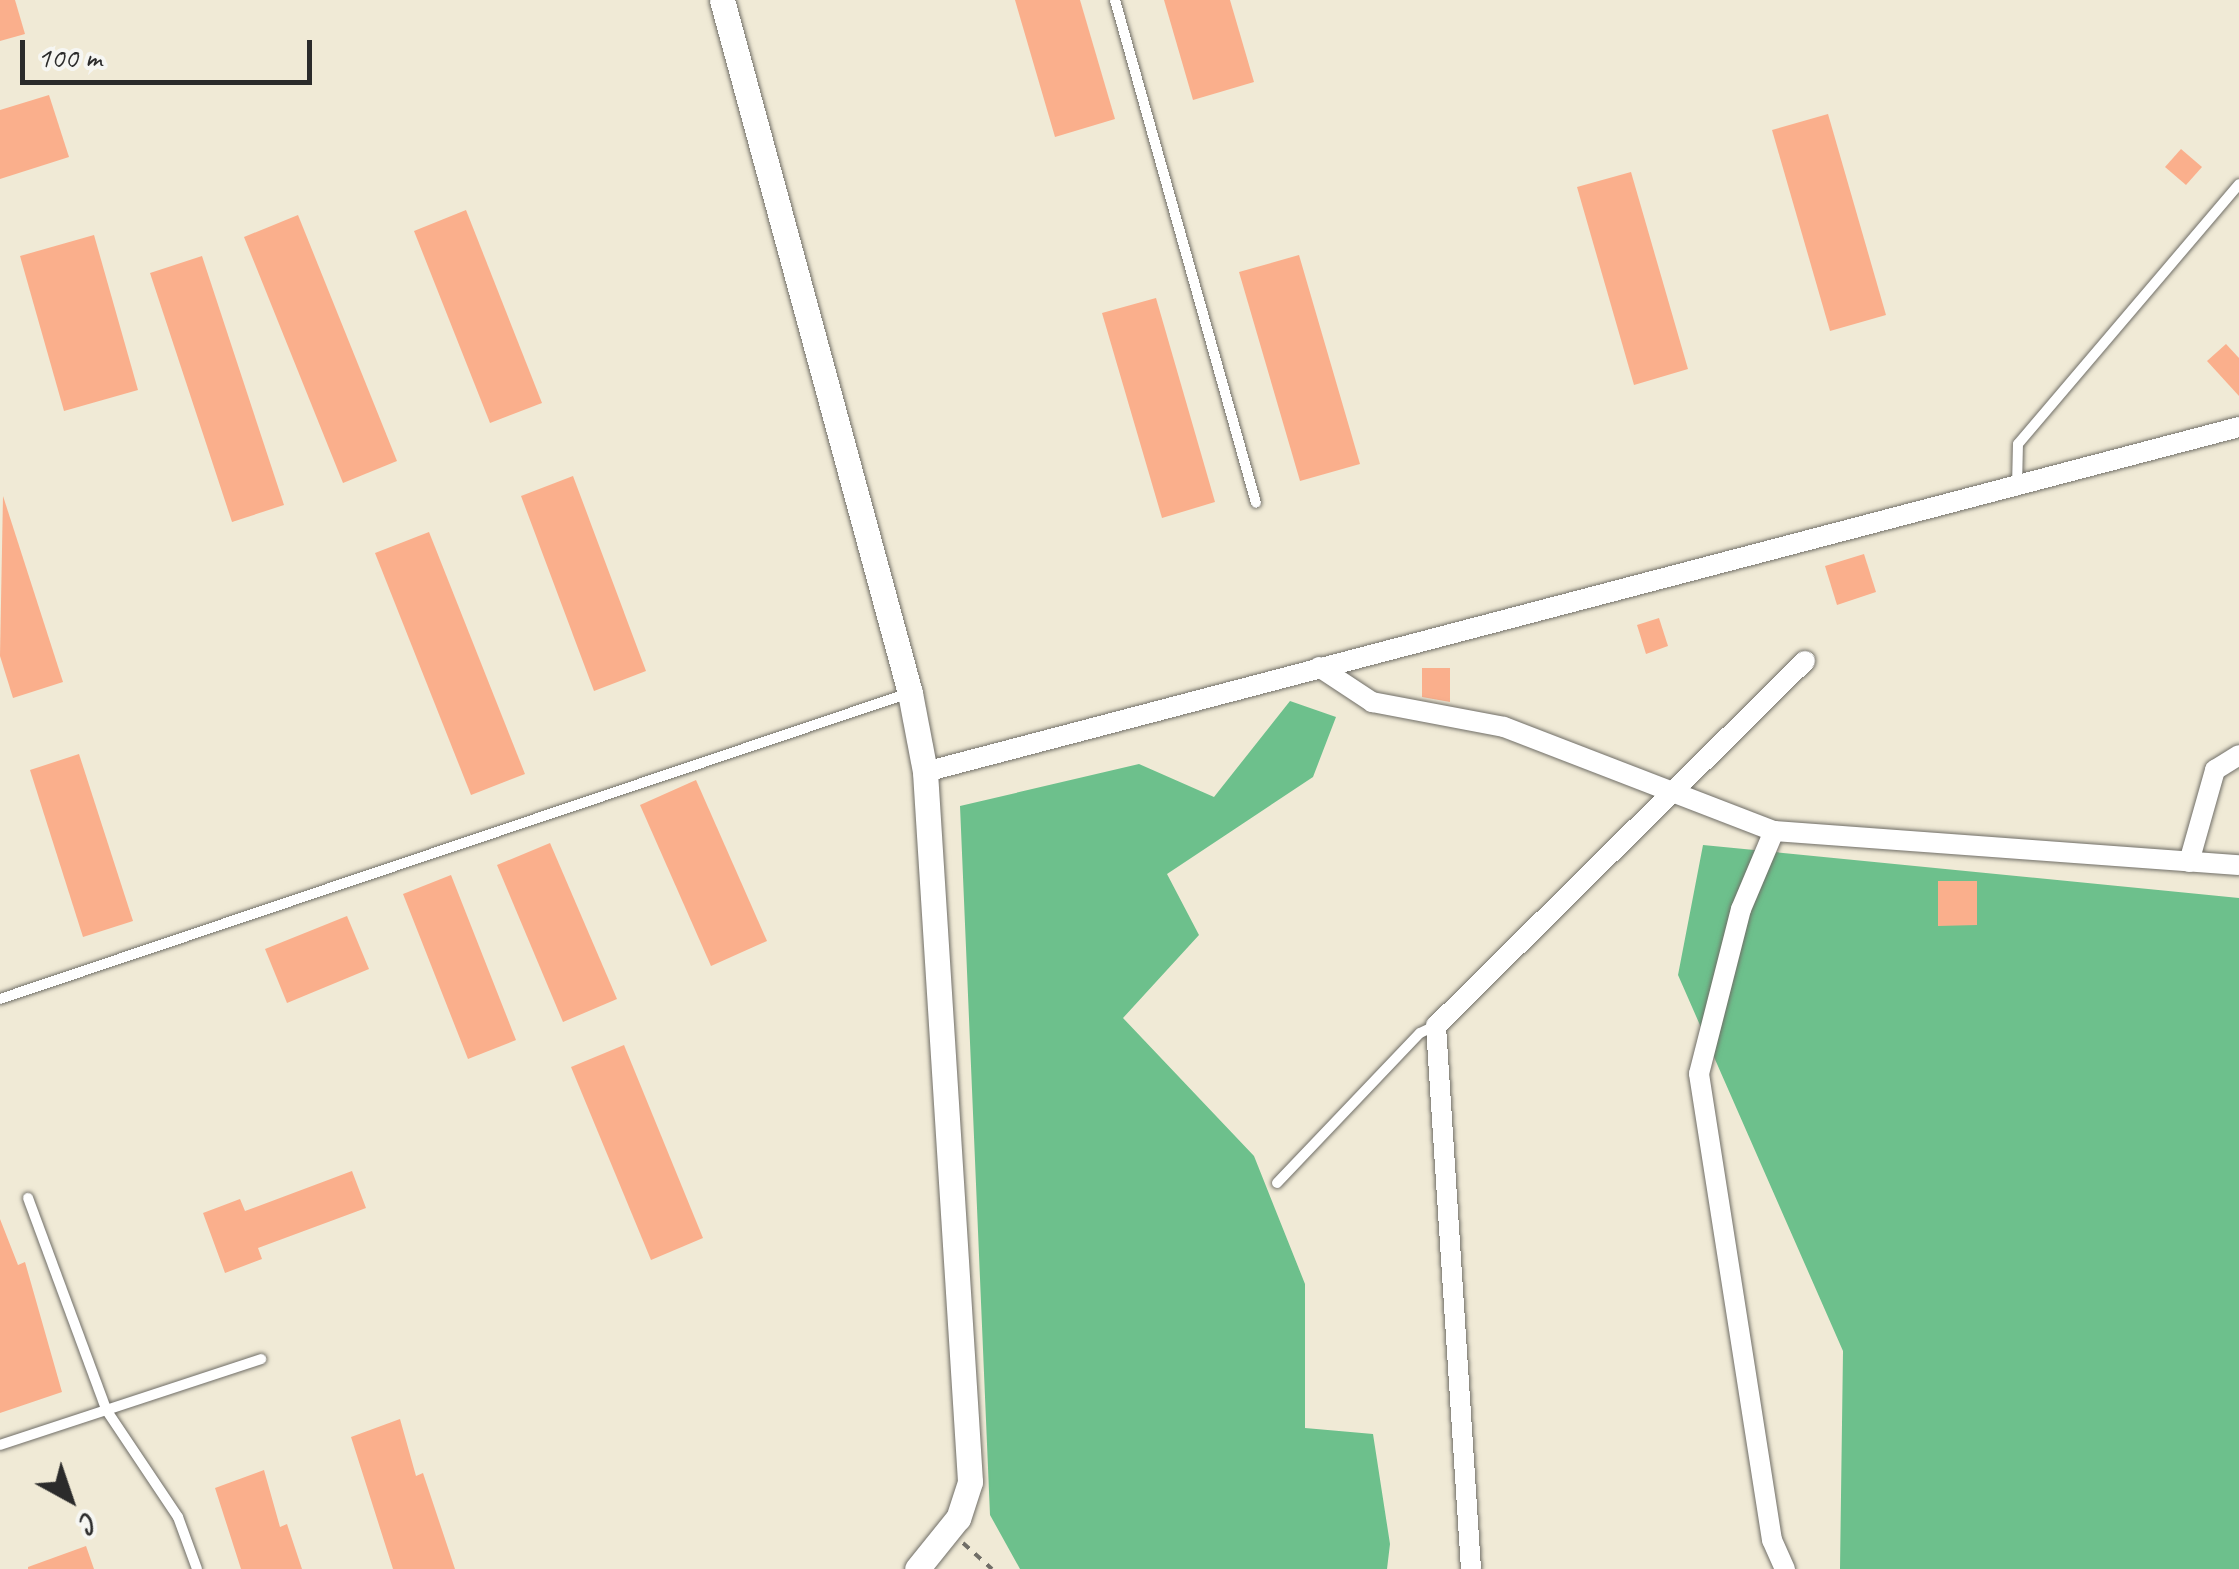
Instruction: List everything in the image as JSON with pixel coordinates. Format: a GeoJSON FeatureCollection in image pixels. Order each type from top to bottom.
{"type":"FeatureCollection","features":[{"type":"Feature","properties":{"kind":"street"},"geometry":{"type":"LineString","coordinates":[[722,0],[910,693],[925,772],[970,1482],[948,1530],[917,1569]]}},
{"type":"Feature","properties":{"kind":"street"},"geometry":{"type":"LineString","coordinates":[[925,772],[2017,489],[2239,426]]}},
{"type":"Feature","properties":{"kind":"street"},"geometry":{"type":"LineString","coordinates":[[1471,1569],[1436,1026],[1677,793],[1805,662]]}},
{"type":"Feature","properties":{"kind":"street"},"geometry":{"type":"LineString","coordinates":[[1319,667],[1372,702],[1504,727],[1774,831],[2239,866]]}},
{"type":"Feature","properties":{"kind":"street"},"geometry":{"type":"LineString","coordinates":[[2190,862],[2215,770],[2239,755]]}},
{"type":"Feature","properties":{"kind":"street"},"geometry":{"type":"LineString","coordinates":[[1774,831],[1742,909],[1699,1074],[1769,1521],[1785,1569]]}},
{"type":"Feature","properties":{"kind":"lane"},"geometry":{"type":"LineString","coordinates":[[1114,0],[1256,502]]}},
{"type":"Feature","properties":{"kind":"lane"},"geometry":{"type":"LineString","coordinates":[[2017,489],[2018,444],[2239,184]]}},
{"type":"Feature","properties":{"kind":"lane"},"geometry":{"type":"LineString","coordinates":[[0,999],[910,693]]}},
{"type":"Feature","properties":{"kind":"lane"},"geometry":{"type":"LineString","coordinates":[[1277,1183],[1420,1033],[1436,1026]]}},
{"type":"Feature","properties":{"kind":"lane"},"geometry":{"type":"LineString","coordinates":[[28,1198],[107,1411],[178,1518],[197,1569]]}},
{"type":"Feature","properties":{"kind":"lane"},"geometry":{"type":"LineString","coordinates":[[0,1445],[261,1360]]}},
{"type":"Feature","properties":{"kind":"path"},"geometry":{"type":"LineString","coordinates":[[948,1530],[992,1569]]}},
{"type":"Feature","properties":{"kind":"green space"},"geometry":{"type":"Polygon","coordinates":[[[1290,701],[1336,717],[1313,777],[1167,874],[1199,935],[1123,1018],[1254,1156],[1305,1284],[1305,1428],[1373,1434],[1390,1544],[1387,1569],[1020,1569],[990,1515],[960,806],[1139,764],[1214,797],[1290,701]]]}},
{"type":"Feature","properties":{"kind":"green space"},"geometry":{"type":"Polygon","coordinates":[[[1703,845],[2239,898],[2239,1569],[1840,1569],[1843,1351],[1678,975],[1703,845]]]}},
{"type":"Feature","properties":{"kind":"building"},"geometry":{"type":"Polygon","coordinates":[[[0,0],[15,0],[25,34],[0,41],[0,0]]]}},
{"type":"Feature","properties":{"kind":"building"},"geometry":{"type":"Polygon","coordinates":[[[1015,0],[1080,0],[1115,119],[1055,137],[1015,0]]]}},
{"type":"Feature","properties":{"kind":"building"},"geometry":{"type":"Polygon","coordinates":[[[1164,0],[1230,0],[1254,82],[1193,100],[1164,0]]]}},
{"type":"Feature","properties":{"kind":"building"},"geometry":{"type":"Polygon","coordinates":[[[49,95],[69,157],[0,179],[0,110],[49,95]]]}},
{"type":"Feature","properties":{"kind":"building"},"geometry":{"type":"Polygon","coordinates":[[[1828,114],[1886,315],[1830,331],[1772,130],[1828,114]]]}},
{"type":"Feature","properties":{"kind":"building"},"geometry":{"type":"Polygon","coordinates":[[[2181,149],[2202,167],[2186,185],[2165,167],[2181,149]]]}},
{"type":"Feature","properties":{"kind":"building"},"geometry":{"type":"Polygon","coordinates":[[[1631,172],[1688,369],[1634,385],[1577,187],[1631,172]]]}},
{"type":"Feature","properties":{"kind":"building"},"geometry":{"type":"Polygon","coordinates":[[[466,210],[542,403],[490,423],[414,231],[466,210]]]}},
{"type":"Feature","properties":{"kind":"building"},"geometry":{"type":"Polygon","coordinates":[[[298,215],[397,461],[343,483],[244,237],[298,215]]]}},
{"type":"Feature","properties":{"kind":"building"},"geometry":{"type":"Polygon","coordinates":[[[94,235],[138,390],[64,411],[20,256],[94,235]]]}},
{"type":"Feature","properties":{"kind":"building"},"geometry":{"type":"Polygon","coordinates":[[[1299,255],[1360,464],[1300,481],[1239,272],[1299,255]]]}},
{"type":"Feature","properties":{"kind":"building"},"geometry":{"type":"Polygon","coordinates":[[[202,256],[284,505],[232,522],[150,273],[202,256]]]}},
{"type":"Feature","properties":{"kind":"building"},"geometry":{"type":"Polygon","coordinates":[[[1156,298],[1215,502],[1162,518],[1102,313],[1156,298]]]}},
{"type":"Feature","properties":{"kind":"building"},"geometry":{"type":"Polygon","coordinates":[[[2226,344],[2239,358],[2239,396],[2207,361],[2226,344]]]}},
{"type":"Feature","properties":{"kind":"building"},"geometry":{"type":"Polygon","coordinates":[[[573,476],[646,671],[594,691],[521,496],[573,476]]]}},
{"type":"Feature","properties":{"kind":"building"},"geometry":{"type":"Polygon","coordinates":[[[3,496],[63,682],[13,698],[0,656],[3,496]]]}},
{"type":"Feature","properties":{"kind":"building"},"geometry":{"type":"Polygon","coordinates":[[[429,532],[525,774],[471,795],[375,553],[429,532]]]}},
{"type":"Feature","properties":{"kind":"building"},"geometry":{"type":"Polygon","coordinates":[[[1864,554],[1876,592],[1837,605],[1825,566],[1864,554]]]}},
{"type":"Feature","properties":{"kind":"building"},"geometry":{"type":"Polygon","coordinates":[[[1659,618],[1668,646],[1646,654],[1637,625],[1659,618]]]}},
{"type":"Feature","properties":{"kind":"building"},"geometry":{"type":"Polygon","coordinates":[[[1422,668],[1450,668],[1450,702],[1422,697],[1422,668]]]}},
{"type":"Feature","properties":{"kind":"building"},"geometry":{"type":"Polygon","coordinates":[[[79,754],[133,921],[83,937],[30,770],[79,754]]]}},
{"type":"Feature","properties":{"kind":"building"},"geometry":{"type":"Polygon","coordinates":[[[696,780],[767,941],[711,966],[640,805],[696,780]]]}},
{"type":"Feature","properties":{"kind":"building"},"geometry":{"type":"Polygon","coordinates":[[[550,843],[617,999],[563,1022],[497,865],[550,843]]]}},
{"type":"Feature","properties":{"kind":"building"},"geometry":{"type":"Polygon","coordinates":[[[451,875],[516,1040],[468,1059],[403,894],[451,875]]]}},
{"type":"Feature","properties":{"kind":"building"},"geometry":{"type":"Polygon","coordinates":[[[1938,881],[1977,881],[1977,925],[1938,926],[1938,881]]]}},
{"type":"Feature","properties":{"kind":"building"},"geometry":{"type":"Polygon","coordinates":[[[347,916],[369,969],[287,1003],[265,949],[347,916]]]}},
{"type":"Feature","properties":{"kind":"building"},"geometry":{"type":"Polygon","coordinates":[[[624,1045],[703,1238],[651,1260],[571,1067],[624,1045]]]}},
{"type":"Feature","properties":{"kind":"building"},"geometry":{"type":"Polygon","coordinates":[[[352,1171],[366,1208],[258,1248],[262,1259],[225,1273],[203,1213],[240,1199],[245,1211],[352,1171]]]}},
{"type":"Feature","properties":{"kind":"building"},"geometry":{"type":"Polygon","coordinates":[[[0,1219],[18,1265],[25,1262],[62,1392],[0,1413],[0,1219]]]}},
{"type":"Feature","properties":{"kind":"building"},"geometry":{"type":"Polygon","coordinates":[[[400,1419],[416,1476],[423,1473],[455,1569],[393,1569],[351,1437],[400,1419]]]}},
{"type":"Feature","properties":{"kind":"building"},"geometry":{"type":"Polygon","coordinates":[[[264,1470],[280,1527],[287,1524],[302,1569],[241,1569],[215,1488],[264,1470]]]}},
{"type":"Feature","properties":{"kind":"building"},"geometry":{"type":"Polygon","coordinates":[[[86,1546],[94,1569],[28,1569],[28,1567],[86,1546]]]}}]}
